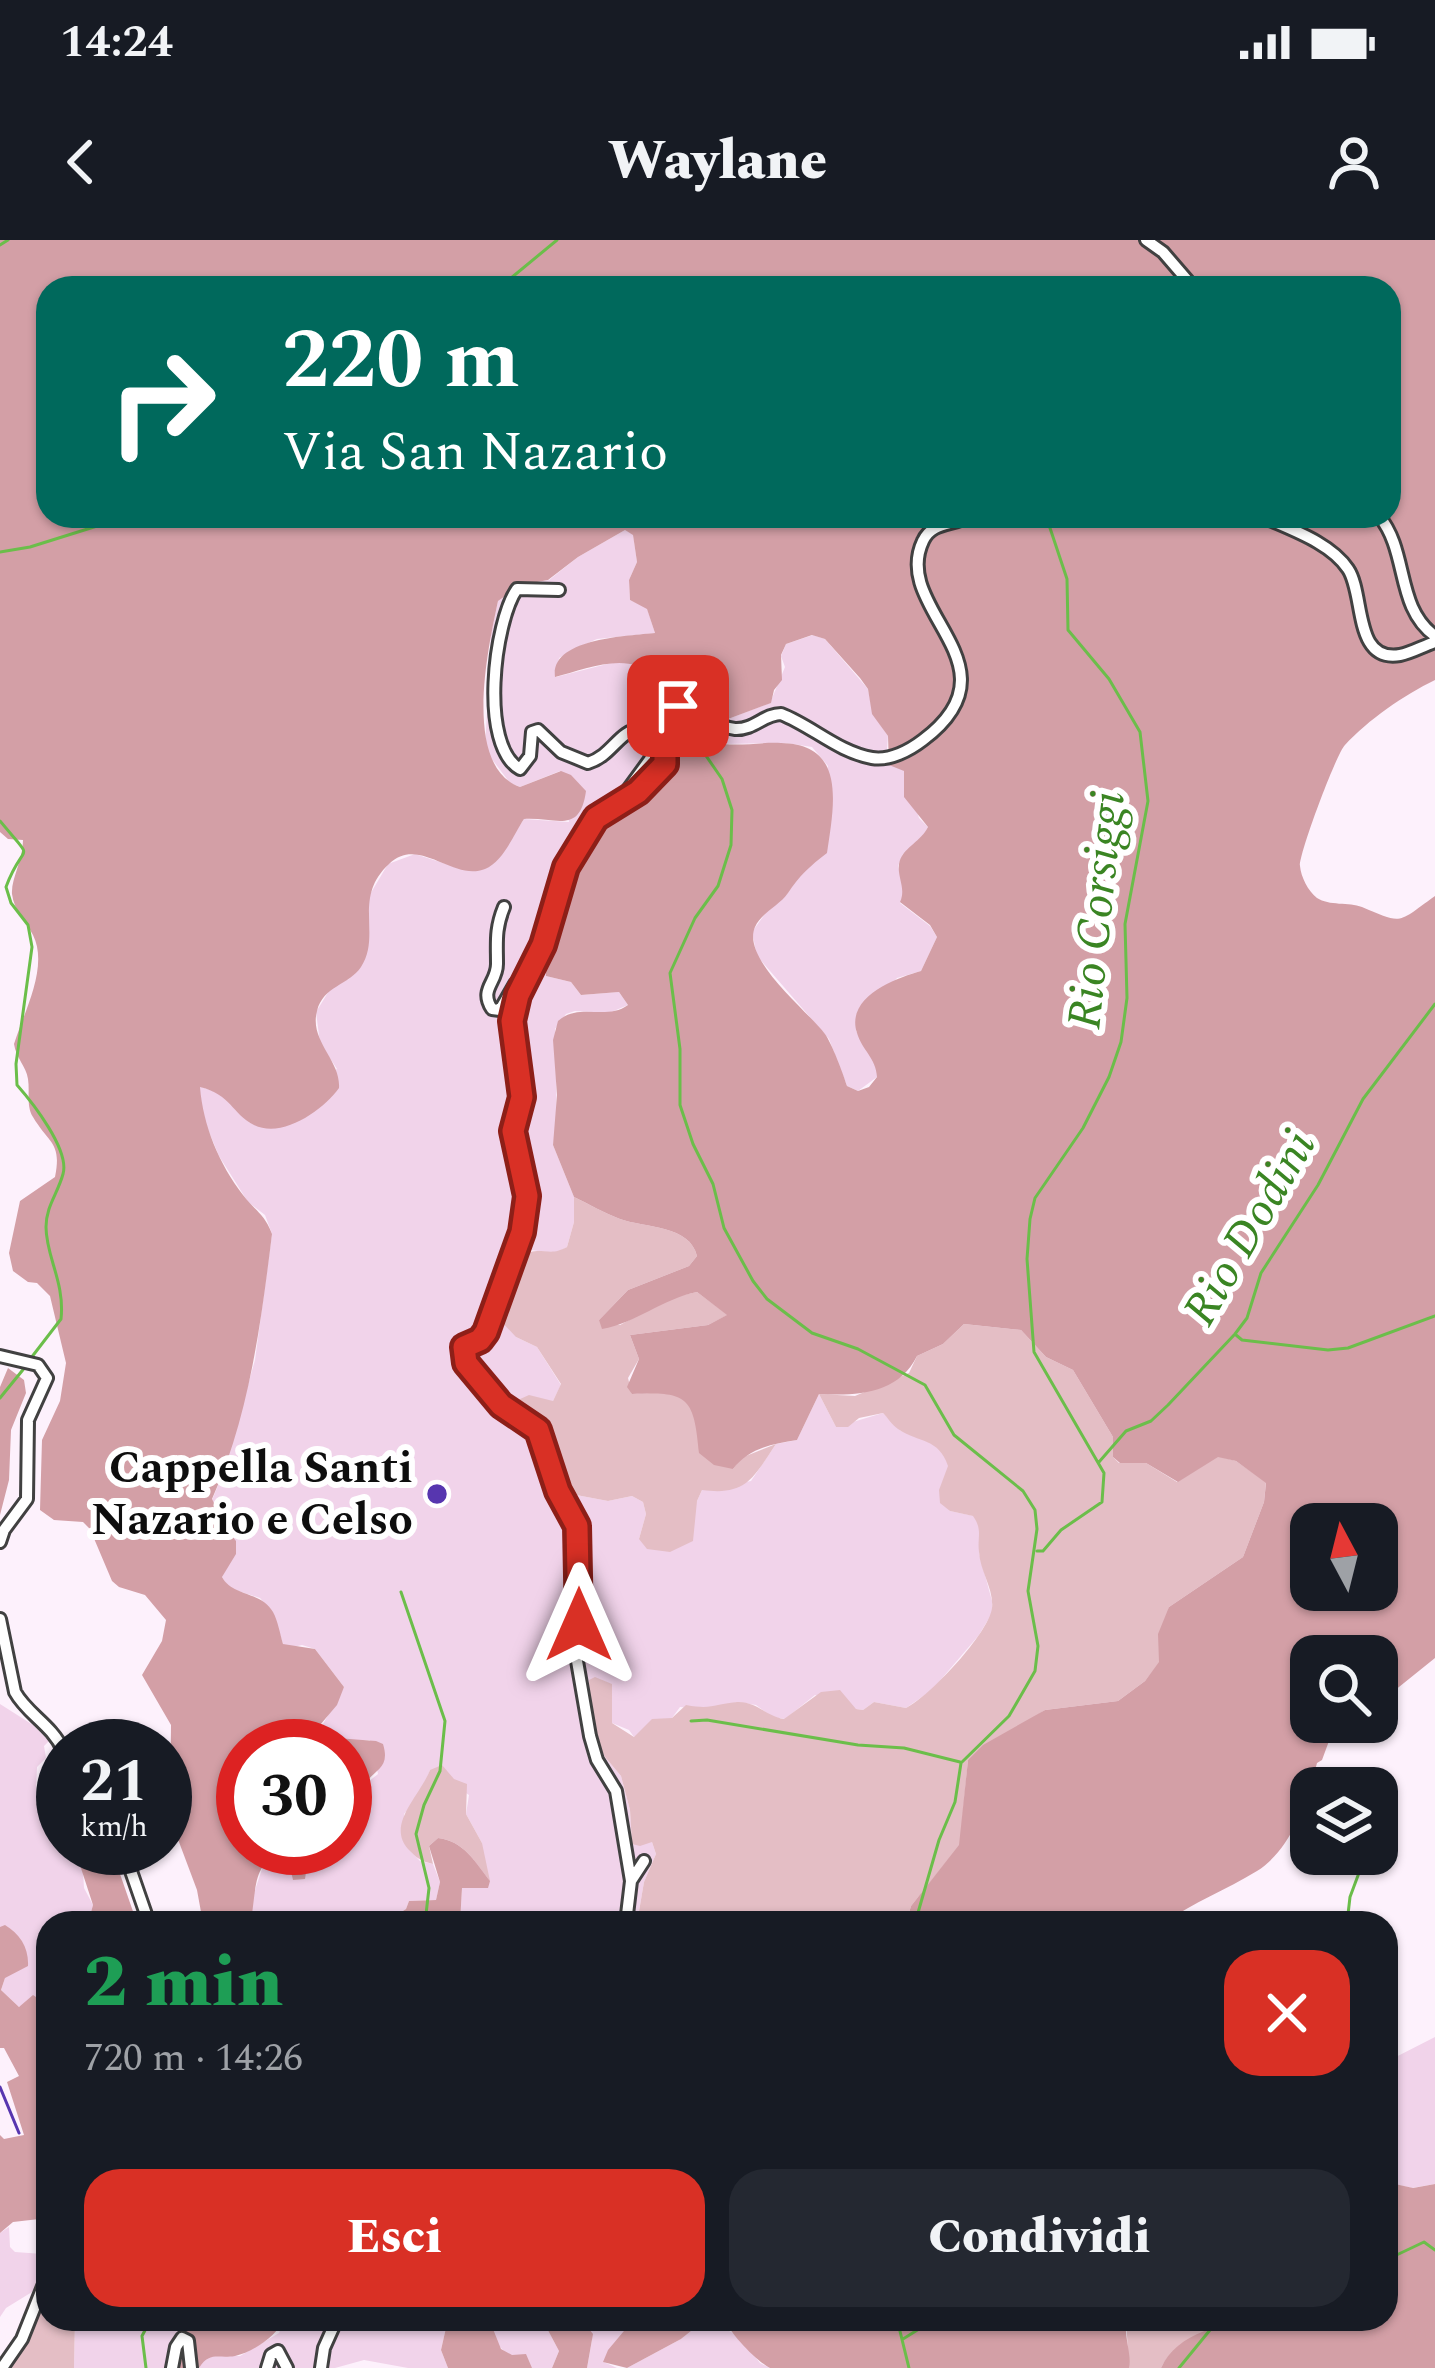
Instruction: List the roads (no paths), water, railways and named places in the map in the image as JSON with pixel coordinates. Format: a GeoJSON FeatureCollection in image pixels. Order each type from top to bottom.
{"type":"FeatureCollection","features":[{"type":"Feature","properties":{"kind":"street"},"geometry":{"type":"LineString","coordinates":[[1146,240],[1183,276]]}},
{"type":"Feature","properties":{"kind":"street"},"geometry":{"type":"LineString","coordinates":[[504,907],[496,927],[497,971],[487,987],[492,1009],[500,1010],[543,945],[566,867],[596,818],[638,792],[665,764],[665,719],[678,706],[736,729],[751,728],[772,713],[781,714],[831,743],[874,759],[904,752],[929,736],[961,691],[962,672],[920,574],[921,543],[938,528]]}},
{"type":"Feature","properties":{"kind":"street"},"geometry":{"type":"LineString","coordinates":[[1287,528],[1316,541],[1348,568],[1370,644],[1396,656],[1435,639],[1409,603],[1397,547],[1386,528]]}},
{"type":"Feature","properties":{"kind":"street"},"geometry":{"type":"LineString","coordinates":[[559,590],[517,589],[512,595],[497,661],[494,713],[502,746],[511,764],[520,769],[530,756],[532,733],[538,730],[561,752],[588,763],[610,753],[624,734],[640,729],[649,740],[651,758],[618,802]]}},
{"type":"Feature","properties":{"kind":"street"},"geometry":{"type":"LineString","coordinates":[[532,963],[512,1021],[522,1097],[513,1131],[527,1196],[524,1218],[486,1332],[464,1347],[466,1363],[501,1405],[538,1430],[558,1491],[577,1526],[577,1661],[593,1748],[616,1791],[631,1881],[627,1911]]}},
{"type":"Feature","properties":{"kind":"street"},"geometry":{"type":"LineString","coordinates":[[0,1542],[27,1499],[28,1420],[47,1378],[38,1365],[3,1356]]}},
{"type":"Feature","properties":{"kind":"street"},"geometry":{"type":"LineString","coordinates":[[0,1619],[15,1692],[42,1719]]}},
{"type":"Feature","properties":{"kind":"street"},"geometry":{"type":"LineString","coordinates":[[631,1881],[644,1861]]}},
{"type":"Feature","properties":{"kind":"street"},"geometry":{"type":"LineString","coordinates":[[132,1875],[145,1911]]}},
{"type":"Feature","properties":{"kind":"street"},"geometry":{"type":"LineString","coordinates":[[2,2368],[22,2339],[36,2304]]}},
{"type":"Feature","properties":{"kind":"street"},"geometry":{"type":"LineString","coordinates":[[321,2368],[332,2331]]}},
{"type":"Feature","properties":{"kind":"street"},"geometry":{"type":"LineString","coordinates":[[172,2368],[182,2338],[188,2341],[191,2368]]}},
{"type":"Feature","properties":{"kind":"street"},"geometry":{"type":"LineString","coordinates":[[267,2368],[278,2350],[286,2368]]}},
{"type":"Feature","properties":{"kind":"waterway"},"geometry":{"type":"LineString","coordinates":[[0,245],[8,240]]}},
{"type":"Feature","properties":{"kind":"waterway"},"geometry":{"type":"LineString","coordinates":[[514,276],[557,240]]}},
{"type":"Feature","properties":{"kind":"waterway"},"geometry":{"type":"LineString","coordinates":[[0,552],[91,528]]}},
{"type":"Feature","properties":{"kind":"waterway","name":"Rio Corsiggi"},"geometry":{"type":"LineString","coordinates":[[1037,1551],[1043,1551],[1061,1530],[1102,1502],[1104,1473],[1034,1352],[1027,1259],[1035,1198],[1083,1128],[1121,1042],[1127,998],[1125,924],[1148,801],[1140,732],[1109,679],[1068,630],[1067,579],[1050,528]]}},
{"type":"Feature","properties":{"kind":"waterway"},"geometry":{"type":"LineString","coordinates":[[689,731],[722,779],[732,810],[731,845],[718,886],[695,918],[670,973],[680,1049],[680,1105],[713,1184],[724,1228],[767,1299],[812,1333],[858,1349],[925,1385],[954,1435],[1023,1491],[1035,1510],[1037,1529],[1028,1591],[1038,1646],[1035,1671],[1009,1716],[961,1763],[955,1802],[918,1911]]}},
{"type":"Feature","properties":{"kind":"waterway"},"geometry":{"type":"LineString","coordinates":[[0,821],[24,852],[6,887],[11,903],[28,925],[32,947],[17,1085],[48,1127],[64,1164],[46,1227],[61,1319],[31,1358]]}},
{"type":"Feature","properties":{"kind":"waterway","name":"Rio Dodini"},"geometry":{"type":"LineString","coordinates":[[1099,1462],[1126,1431],[1151,1421],[1168,1405],[1247,1318],[1261,1273],[1318,1185],[1363,1099],[1435,1004]]}},
{"type":"Feature","properties":{"kind":"waterway"},"geometry":{"type":"LineString","coordinates":[[1236,1335],[1242,1340],[1328,1350],[1348,1348],[1435,1316]]}},
{"type":"Feature","properties":{"kind":"waterway"},"geometry":{"type":"LineString","coordinates":[[0,1398],[26,1366]]}},
{"type":"Feature","properties":{"kind":"waterway"},"geometry":{"type":"LineString","coordinates":[[401,1592],[445,1721],[440,1771],[416,1834],[429,1888],[426,1911]]}},
{"type":"Feature","properties":{"kind":"waterway"},"geometry":{"type":"LineString","coordinates":[[691,1721],[904,1748],[960,1762]]}},
{"type":"Feature","properties":{"kind":"waterway"},"geometry":{"type":"LineString","coordinates":[[1348,1911],[1358,1875]]}},
{"type":"Feature","properties":{"kind":"waterway"},"geometry":{"type":"LineString","coordinates":[[1398,2254],[1424,2242],[1435,2250]]}},
{"type":"Feature","properties":{"kind":"waterway"},"geometry":{"type":"LineString","coordinates":[[145,2331],[146,2368]]}},
{"type":"Feature","properties":{"kind":"waterway"},"geometry":{"type":"LineString","coordinates":[[900,2331],[909,2368]]}},
{"type":"Feature","properties":{"kind":"waterway"},"geometry":{"type":"LineString","coordinates":[[903,2339],[916,2331]]}},
{"type":"Feature","properties":{"kind":"waterway"},"geometry":{"type":"LineString","coordinates":[[1179,2368],[1209,2331]]}},
{"type":"Feature","properties":{"kind":"railway"},"geometry":{"type":"LineString","coordinates":[[0,2087],[19,2133]]}},
{"type":"Feature","properties":{"kind":"place","name":"Cappella Santi Nazario e Celso"},"geometry":{"type":"Point","coordinates":[437,1494]}}]}
